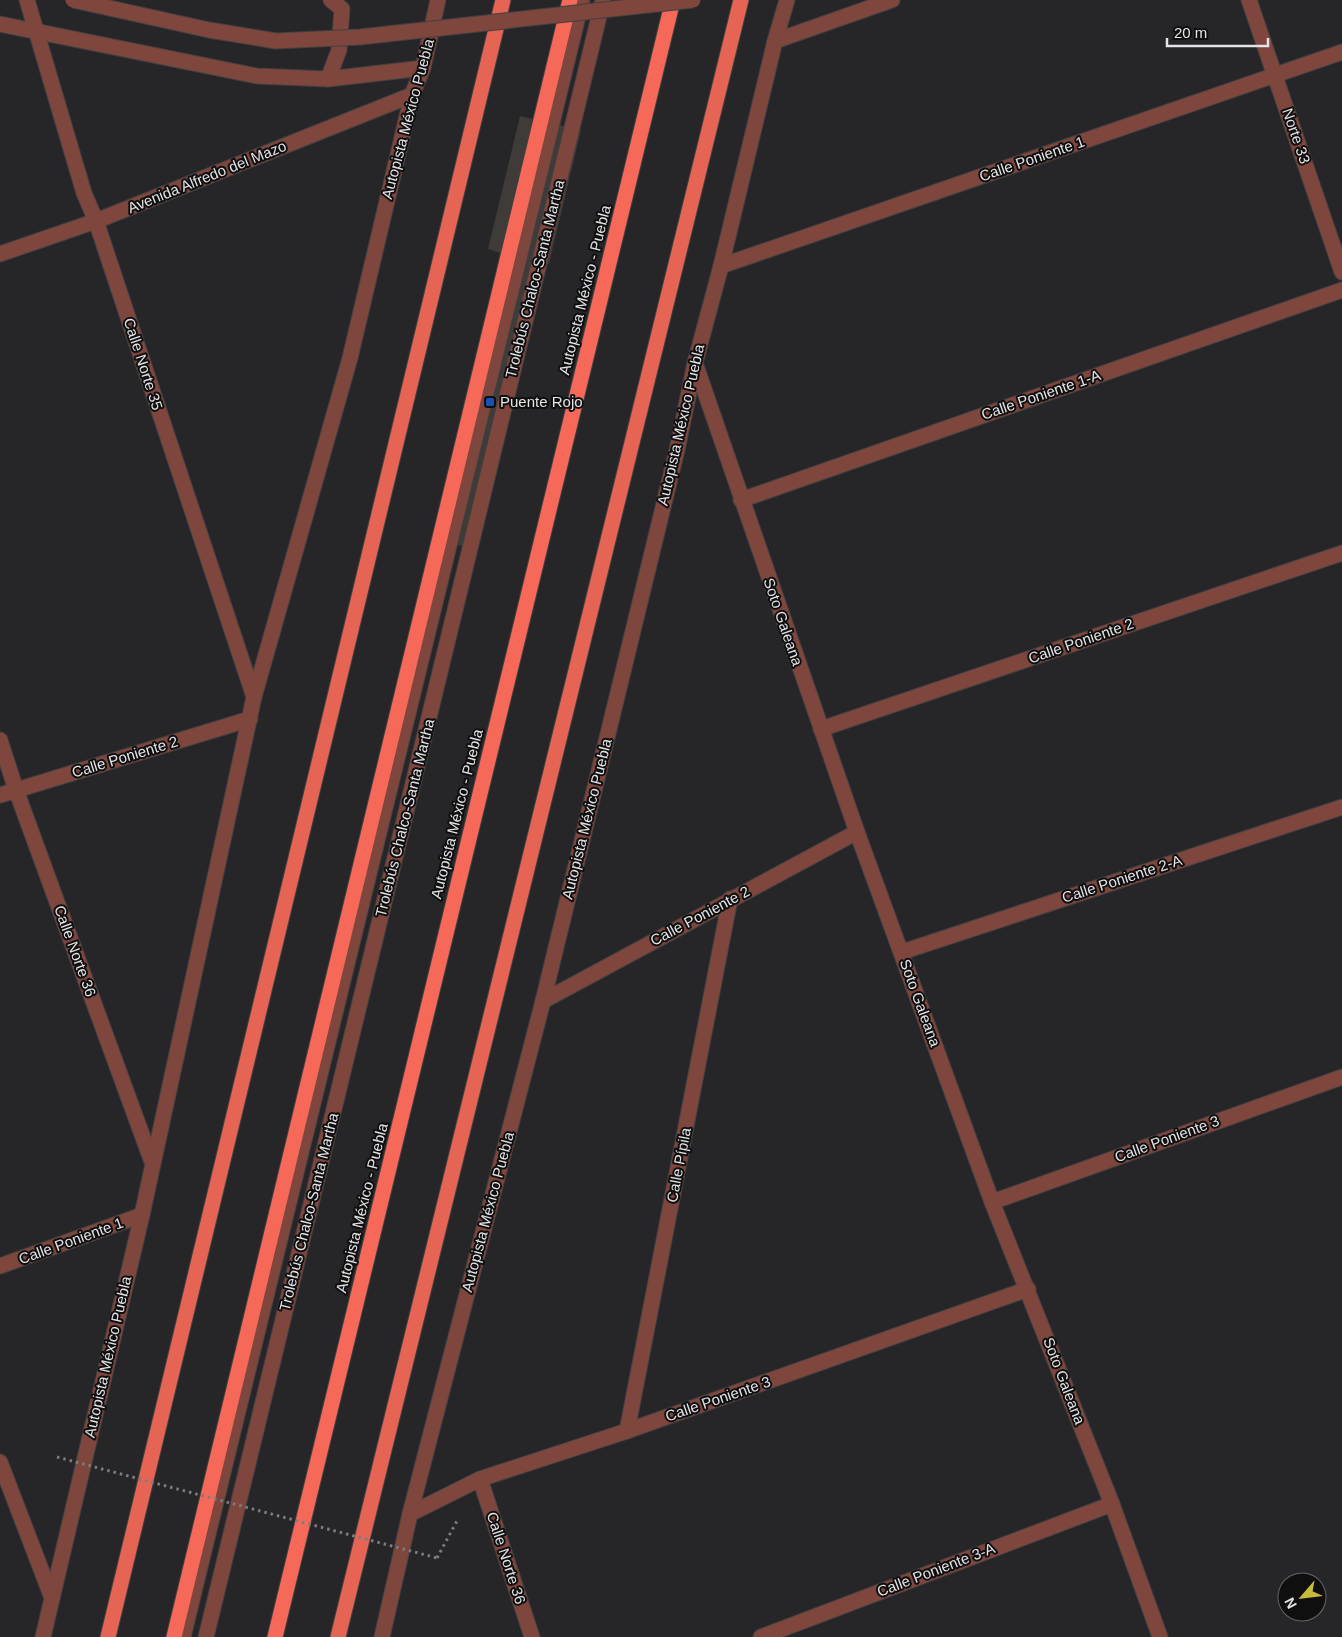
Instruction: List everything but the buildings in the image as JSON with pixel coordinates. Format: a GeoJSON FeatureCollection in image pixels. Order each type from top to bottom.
{"type":"FeatureCollection","features":[{"type":"Feature","properties":{"kind":"highway"},"geometry":{"type":"LineString","coordinates":[[108,1637],[504,0]]}},
{"type":"Feature","properties":{"kind":"highway"},"geometry":{"type":"LineString","coordinates":[[174,1637],[570,0]]}},
{"type":"Feature","properties":{"kind":"highway","name":"Autopista México - Puebla"},"geometry":{"type":"LineString","coordinates":[[275,1637],[673,0]]}},
{"type":"Feature","properties":{"kind":"highway"},"geometry":{"type":"LineString","coordinates":[[338,1637],[741,0]]}},
{"type":"Feature","properties":{"kind":"street","name":"Calle Norte 35"},"geometry":{"type":"LineString","coordinates":[[27,0],[84,193],[96,221],[254,697]]}},
{"type":"Feature","properties":{"kind":"street"},"geometry":{"type":"LineString","coordinates":[[73,0],[209,30],[276,41],[360,37],[693,0]]}},
{"type":"Feature","properties":{"kind":"street"},"geometry":{"type":"LineString","coordinates":[[328,79],[338,50],[342,9],[331,0]]}},
{"type":"Feature","properties":{"kind":"street","name":"Autopista México Puebla"},"geometry":{"type":"LineString","coordinates":[[42,1637],[142,1215],[254,697],[350,358],[412,95],[423,68],[438,0]]}},
{"type":"Feature","properties":{"kind":"street"},"geometry":{"type":"LineString","coordinates":[[183,1637],[582,0]]}},
{"type":"Feature","properties":{"kind":"street","name":"Trolebús Chalco-Santa Martha"},"geometry":{"type":"LineString","coordinates":[[206,1637],[603,0]]}},
{"type":"Feature","properties":{"kind":"street","name":"Autopista México Puebla"},"geometry":{"type":"LineString","coordinates":[[382,1637],[410,1514],[543,1001],[674,460],[695,363],[721,266],[775,41],[787,0]]}},
{"type":"Feature","properties":{"kind":"street"},"geometry":{"type":"LineString","coordinates":[[775,41],[892,0]]}},
{"type":"Feature","properties":{"kind":"street","name":"Norte 33"},"geometry":{"type":"LineString","coordinates":[[1249,0],[1342,272]]}},
{"type":"Feature","properties":{"kind":"street"},"geometry":{"type":"LineString","coordinates":[[0,24],[256,76],[328,79],[423,68]]}},
{"type":"Feature","properties":{"kind":"street","name":"Calle Poniente 1"},"geometry":{"type":"LineString","coordinates":[[721,266],[1342,52]]}},
{"type":"Feature","properties":{"kind":"street","name":"Avenida Alfredo del Mazo"},"geometry":{"type":"LineString","coordinates":[[0,254],[96,221],[412,95]]}},
{"type":"Feature","properties":{"kind":"street","name":"Calle Poniente 1-A"},"geometry":{"type":"LineString","coordinates":[[741,500],[1342,290]]}},
{"type":"Feature","properties":{"kind":"street","name":"Soto Galeana"},"geometry":{"type":"LineString","coordinates":[[695,363],[857,832],[992,1202],[1112,1504],[1160,1637]]}},
{"type":"Feature","properties":{"kind":"street","name":"Calle Poniente 2"},"geometry":{"type":"LineString","coordinates":[[821,729],[1342,553]]}},
{"type":"Feature","properties":{"kind":"street","name":"Calle Poniente 2"},"geometry":{"type":"LineString","coordinates":[[0,794],[250,719]]}},
{"type":"Feature","properties":{"kind":"street","name":"Calle Norte 36"},"geometry":{"type":"LineString","coordinates":[[0,740],[16,790],[152,1162]]}},
{"type":"Feature","properties":{"kind":"street","name":"Calle Poniente 2-A"},"geometry":{"type":"LineString","coordinates":[[902,952],[1342,806]]}},
{"type":"Feature","properties":{"kind":"street","name":"Calle Poniente 2"},"geometry":{"type":"LineString","coordinates":[[543,1001],[857,832]]}},
{"type":"Feature","properties":{"kind":"street","name":"Calle Pípila"},"geometry":{"type":"LineString","coordinates":[[628,1430],[730,899]]}},
{"type":"Feature","properties":{"kind":"street","name":"Calle Poniente 3"},"geometry":{"type":"LineString","coordinates":[[992,1202],[1342,1077]]}},
{"type":"Feature","properties":{"kind":"street","name":"Calle Poniente 1"},"geometry":{"type":"LineString","coordinates":[[0,1266],[142,1215]]}},
{"type":"Feature","properties":{"kind":"street","name":"Calle Poniente 3"},"geometry":{"type":"LineString","coordinates":[[410,1514],[480,1480],[1028,1289]]}},
{"type":"Feature","properties":{"kind":"street"},"geometry":{"type":"LineString","coordinates":[[0,1462],[52,1598]]}},
{"type":"Feature","properties":{"kind":"street","name":"Calle Norte 36"},"geometry":{"type":"LineString","coordinates":[[480,1480],[532,1637]]}},
{"type":"Feature","properties":{"kind":"street","name":"Calle Poniente 3-A"},"geometry":{"type":"LineString","coordinates":[[761,1637],[1112,1504]]}},
{"type":"Feature","properties":{"kind":"path"},"geometry":{"type":"LineString","coordinates":[[57,1457],[438,1558]]}},
{"type":"Feature","properties":{"kind":"place","name":"Puente Rojo"},"geometry":{"type":"Point","coordinates":[490,402]}}]}
